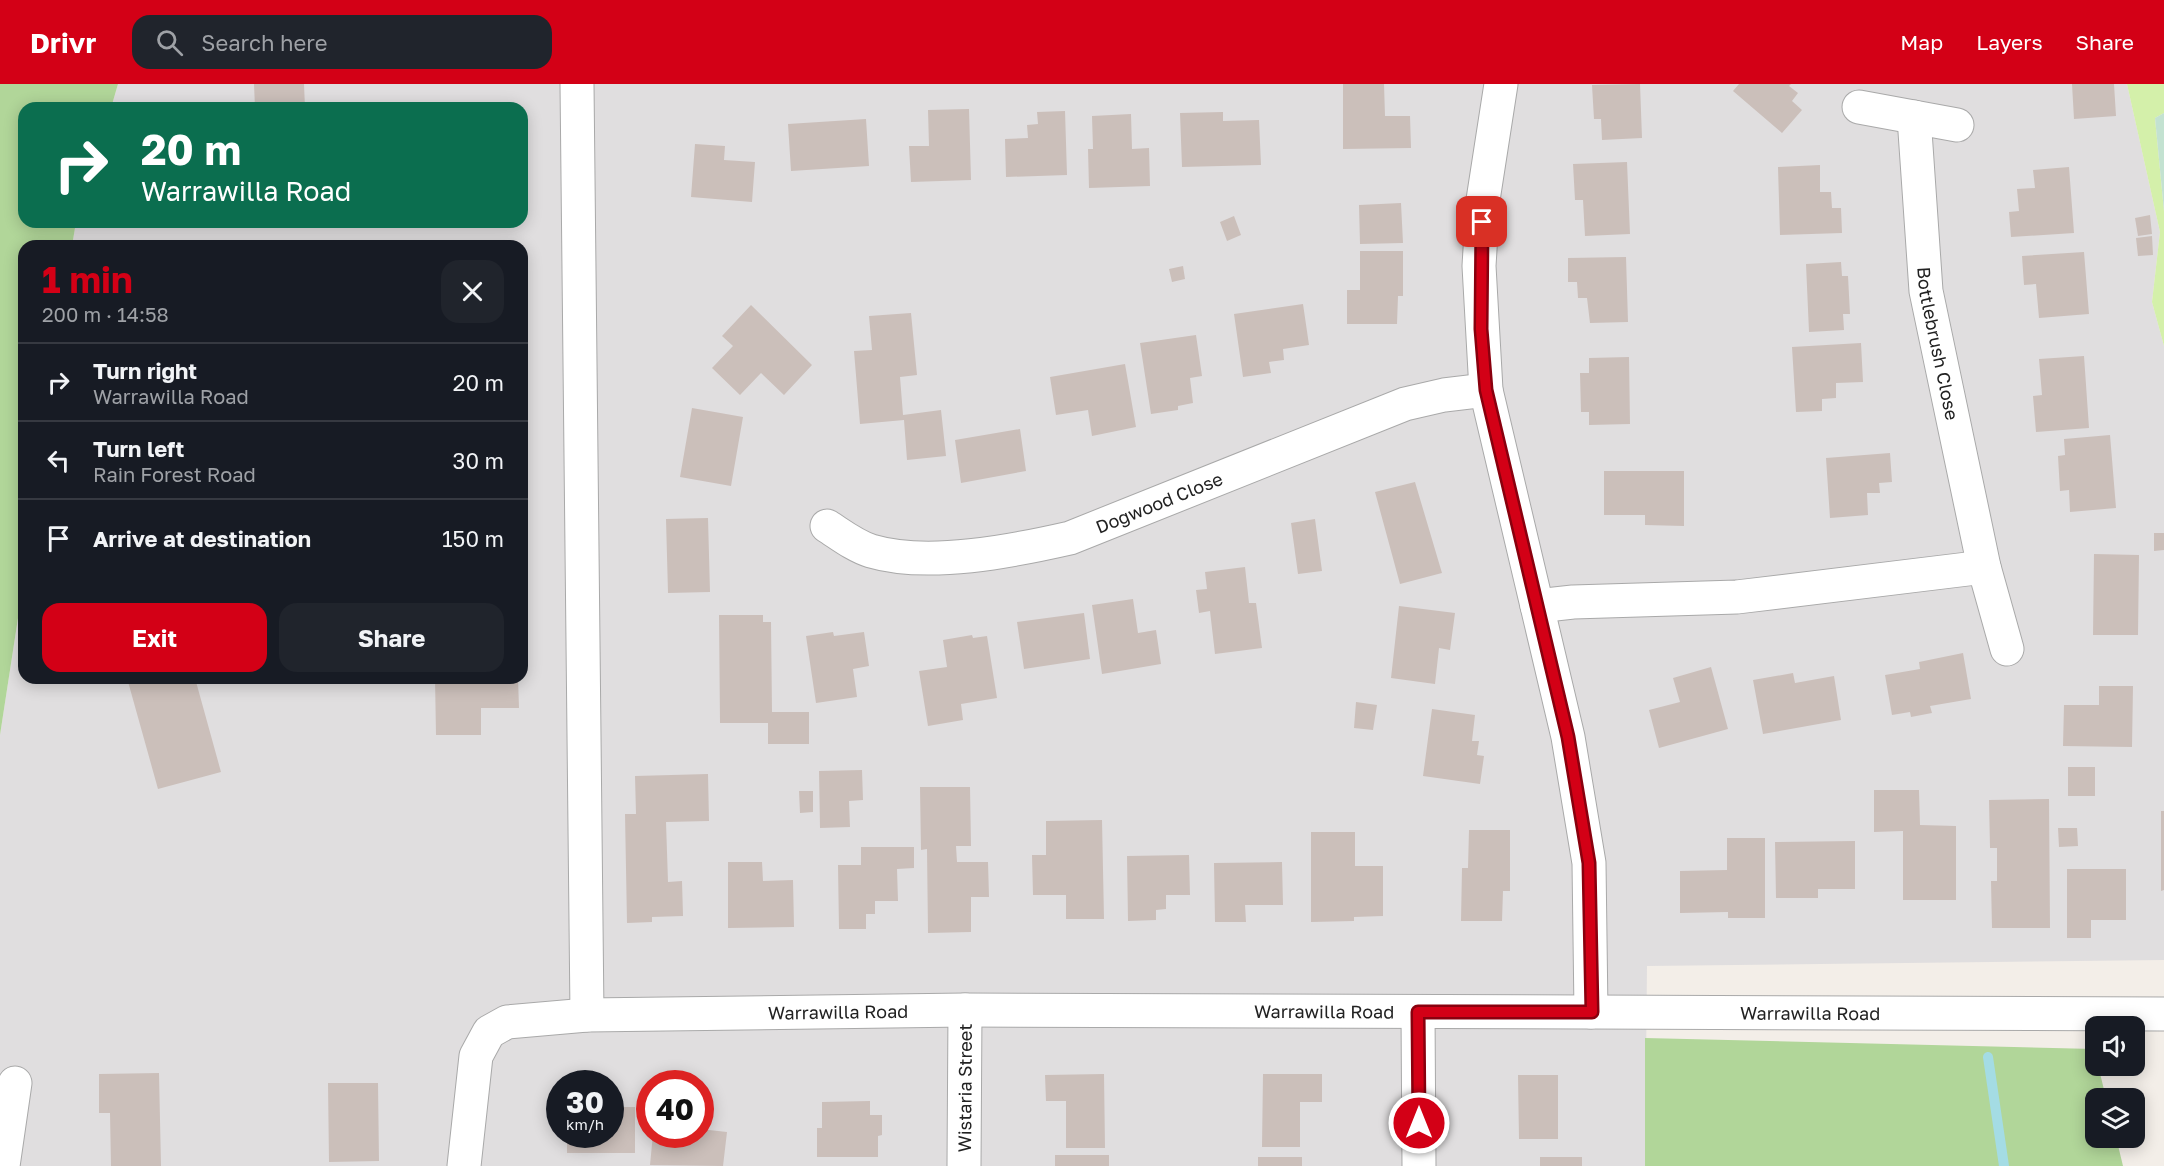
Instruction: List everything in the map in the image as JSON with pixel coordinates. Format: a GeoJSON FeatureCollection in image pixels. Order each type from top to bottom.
{"type":"FeatureCollection","features":[{"type":"Feature","properties":{"kind":"street"},"geometry":{"type":"LineString","coordinates":[[577,84],[587,1015]]}},
{"type":"Feature","properties":{"kind":"street"},"geometry":{"type":"LineString","coordinates":[[1501,84],[1483,200],[1479,266],[1486,390],[1568,737],[1589,863],[1592,1012]]}},
{"type":"Feature","properties":{"kind":"street"},"geometry":{"type":"LineString","coordinates":[[1859,107],[1957,125]]}},
{"type":"Feature","properties":{"kind":"street","name":"Bottlebrush Close"},"geometry":{"type":"LineString","coordinates":[[1914,117],[1926,291],[1984,567],[2007,649]]}},
{"type":"Feature","properties":{"kind":"street","name":"Dogwood Close"},"geometry":{"type":"LineString","coordinates":[[827,526],[872,551],[909,557],[1011,552],[1070,538],[1405,404],[1444,395],[1486,390]]}},
{"type":"Feature","properties":{"kind":"street"},"geometry":{"type":"LineString","coordinates":[[1537,606],[1573,602],[1737,597],[1984,567]]}},
{"type":"Feature","properties":{"kind":"street","name":"Warrawilla Road"},"geometry":{"type":"LineString","coordinates":[[464,1166],[476,1056],[489,1032],[507,1022],[587,1015],[965,1010],[2164,1014]]}},
{"type":"Feature","properties":{"kind":"street","name":"Wistaria Street"},"geometry":{"type":"LineString","coordinates":[[964,1166],[965,1010]]}},
{"type":"Feature","properties":{"kind":"street"},"geometry":{"type":"LineString","coordinates":[[1418,1012],[1419,1166]]}},
{"type":"Feature","properties":{"kind":"street"},"geometry":{"type":"LineString","coordinates":[[3,1166],[15,1083]]}},
{"type":"Feature","properties":{"kind":"shaded area"},"geometry":{"type":"Polygon","coordinates":[[[118,84],[2127,84],[2160,232],[2152,302],[2164,346],[2164,960],[1647,966],[1645,1166],[0,1166],[0,735],[18,618],[18,684],[528,684],[528,240],[73,240],[75,228],[528,228],[528,102],[113,102],[118,84]]]}},
{"type":"Feature","properties":{"kind":"green space"},"geometry":{"type":"Polygon","coordinates":[[[0,84],[118,84],[113,102],[18,102],[18,228],[75,228],[73,240],[18,240],[18,618],[0,735],[0,84]]]}},
{"type":"Feature","properties":{"kind":"green space"},"geometry":{"type":"Polygon","coordinates":[[[2127,84],[2164,84],[2164,113],[2155,118],[2164,211],[2164,346],[2152,302],[2160,232],[2127,84]]]}},
{"type":"Feature","properties":{"kind":"green space"},"geometry":{"type":"Polygon","coordinates":[[[2164,113],[2164,211],[2155,118],[2164,113]]]}},
{"type":"Feature","properties":{"kind":"green space"},"geometry":{"type":"Polygon","coordinates":[[[1645,1038],[2085,1049],[2085,1076],[2101,1076],[2104,1088],[2085,1088],[2085,1148],[2119,1148],[2123,1166],[1645,1166],[1645,1038]]]}},
{"type":"Feature","properties":{"kind":"building"},"geometry":{"type":"Polygon","coordinates":[[[254,84],[304,84],[305,102],[255,102],[254,84]]]}},
{"type":"Feature","properties":{"kind":"building"},"geometry":{"type":"Polygon","coordinates":[[[1343,84],[1384,84],[1385,116],[1410,116],[1411,148],[1343,149],[1343,84]]]}},
{"type":"Feature","properties":{"kind":"building"},"geometry":{"type":"Polygon","coordinates":[[[1640,84],[1642,138],[1602,140],[1601,119],[1594,119],[1592,85],[1640,84]]]}},
{"type":"Feature","properties":{"kind":"building"},"geometry":{"type":"Polygon","coordinates":[[[1739,84],[1791,84],[1789,86],[1798,93],[1792,101],[1802,110],[1782,133],[1733,91],[1739,84]]]}},
{"type":"Feature","properties":{"kind":"building"},"geometry":{"type":"Polygon","coordinates":[[[2072,84],[2114,84],[2116,116],[2074,119],[2072,84]]]}},
{"type":"Feature","properties":{"kind":"building"},"geometry":{"type":"Polygon","coordinates":[[[969,109],[971,180],[911,182],[909,146],[929,146],[928,110],[969,109]]]}},
{"type":"Feature","properties":{"kind":"building"},"geometry":{"type":"Polygon","coordinates":[[[1065,111],[1067,175],[1006,177],[1005,139],[1028,138],[1027,125],[1038,124],[1037,112],[1065,111]]]}},
{"type":"Feature","properties":{"kind":"building"},"geometry":{"type":"Polygon","coordinates":[[[1223,112],[1223,121],[1259,120],[1261,165],[1182,167],[1180,113],[1223,112]]]}},
{"type":"Feature","properties":{"kind":"building"},"geometry":{"type":"Polygon","coordinates":[[[1131,114],[1132,149],[1149,148],[1150,186],[1089,188],[1088,149],[1093,149],[1092,116],[1131,114]]]}},
{"type":"Feature","properties":{"kind":"building"},"geometry":{"type":"Polygon","coordinates":[[[866,119],[869,166],[791,171],[788,124],[866,119]]]}},
{"type":"Feature","properties":{"kind":"building"},"geometry":{"type":"Polygon","coordinates":[[[695,144],[725,146],[724,160],[755,162],[752,202],[691,197],[695,144]]]}},
{"type":"Feature","properties":{"kind":"building"},"geometry":{"type":"Polygon","coordinates":[[[1627,162],[1630,234],[1585,236],[1583,200],[1575,200],[1573,164],[1627,162]]]}},
{"type":"Feature","properties":{"kind":"building"},"geometry":{"type":"Polygon","coordinates":[[[1820,165],[1820,192],[1831,192],[1832,208],[1841,208],[1842,233],[1780,235],[1778,167],[1820,165]]]}},
{"type":"Feature","properties":{"kind":"building"},"geometry":{"type":"Polygon","coordinates":[[[2069,167],[2074,233],[2011,237],[2009,212],[2019,211],[2017,189],[2035,188],[2033,170],[2069,167]]]}},
{"type":"Feature","properties":{"kind":"building"},"geometry":{"type":"Polygon","coordinates":[[[1401,203],[1403,243],[1360,244],[1359,205],[1401,203]]]}},
{"type":"Feature","properties":{"kind":"building"},"geometry":{"type":"Polygon","coordinates":[[[2150,215],[2152,234],[2138,236],[2135,218],[2150,215]]]}},
{"type":"Feature","properties":{"kind":"building"},"geometry":{"type":"Polygon","coordinates":[[[1234,216],[1241,235],[1227,241],[1220,222],[1234,216]]]}},
{"type":"Feature","properties":{"kind":"building"},"geometry":{"type":"Polygon","coordinates":[[[2152,236],[2153,255],[2138,256],[2136,238],[2152,236]]]}},
{"type":"Feature","properties":{"kind":"building"},"geometry":{"type":"Polygon","coordinates":[[[1360,251],[1403,251],[1403,296],[1398,296],[1397,324],[1347,324],[1347,290],[1360,290],[1360,251]]]}},
{"type":"Feature","properties":{"kind":"building"},"geometry":{"type":"Polygon","coordinates":[[[2084,252],[2089,314],[2039,318],[2036,284],[2024,285],[2022,256],[2084,252]]]}},
{"type":"Feature","properties":{"kind":"building"},"geometry":{"type":"Polygon","coordinates":[[[1626,257],[1628,322],[1590,323],[1587,298],[1578,298],[1577,282],[1568,282],[1568,258],[1626,257]]]}},
{"type":"Feature","properties":{"kind":"building"},"geometry":{"type":"Polygon","coordinates":[[[1841,262],[1842,276],[1848,276],[1850,314],[1843,314],[1844,330],[1809,332],[1806,264],[1841,262]]]}},
{"type":"Feature","properties":{"kind":"building"},"geometry":{"type":"Polygon","coordinates":[[[1183,266],[1185,279],[1172,282],[1169,269],[1183,266]]]}},
{"type":"Feature","properties":{"kind":"building"},"geometry":{"type":"Polygon","coordinates":[[[1303,304],[1309,345],[1283,349],[1284,360],[1269,362],[1271,373],[1243,377],[1234,314],[1303,304]]]}},
{"type":"Feature","properties":{"kind":"building"},"geometry":{"type":"Polygon","coordinates":[[[751,305],[812,365],[784,395],[761,373],[740,395],[712,368],[733,346],[722,336],[751,305]]]}},
{"type":"Feature","properties":{"kind":"building"},"geometry":{"type":"Polygon","coordinates":[[[911,313],[917,375],[900,377],[903,415],[941,410],[946,456],[907,460],[904,420],[860,424],[854,351],[872,350],[869,316],[911,313]]]}},
{"type":"Feature","properties":{"kind":"building"},"geometry":{"type":"Polygon","coordinates":[[[1196,335],[1202,376],[1190,378],[1193,403],[1178,406],[1178,410],[1151,414],[1140,343],[1196,335]]]}},
{"type":"Feature","properties":{"kind":"building"},"geometry":{"type":"Polygon","coordinates":[[[1861,343],[1863,382],[1836,383],[1836,398],[1822,399],[1822,411],[1796,412],[1792,347],[1861,343]]]}},
{"type":"Feature","properties":{"kind":"building"},"geometry":{"type":"Polygon","coordinates":[[[2084,356],[2089,428],[2036,432],[2033,396],[2042,395],[2039,359],[2084,356]]]}},
{"type":"Feature","properties":{"kind":"building"},"geometry":{"type":"Polygon","coordinates":[[[1629,357],[1630,424],[1589,425],[1589,412],[1581,412],[1580,373],[1589,373],[1589,358],[1629,357]]]}},
{"type":"Feature","properties":{"kind":"building"},"geometry":{"type":"Polygon","coordinates":[[[1125,364],[1136,427],[1092,436],[1088,410],[1056,415],[1050,377],[1125,364]]]}},
{"type":"Feature","properties":{"kind":"building"},"geometry":{"type":"Polygon","coordinates":[[[692,408],[743,417],[731,486],[680,477],[692,408]]]}},
{"type":"Feature","properties":{"kind":"building"},"geometry":{"type":"Polygon","coordinates":[[[1020,429],[1026,471],[961,483],[955,440],[1020,429]]]}},
{"type":"Feature","properties":{"kind":"building"},"geometry":{"type":"Polygon","coordinates":[[[2110,435],[2116,508],[2070,512],[2069,490],[2060,491],[2058,456],[2065,455],[2064,439],[2110,435]]]}},
{"type":"Feature","properties":{"kind":"building"},"geometry":{"type":"Polygon","coordinates":[[[1890,453],[1892,482],[1879,483],[1880,493],[1867,493],[1868,515],[1830,518],[1826,458],[1890,453]]]}},
{"type":"Feature","properties":{"kind":"building"},"geometry":{"type":"Polygon","coordinates":[[[1604,471],[1684,471],[1684,526],[1645,525],[1645,515],[1604,515],[1604,471]]]}},
{"type":"Feature","properties":{"kind":"building"},"geometry":{"type":"Polygon","coordinates":[[[1415,482],[1442,573],[1400,584],[1375,492],[1415,482]]]}},
{"type":"Feature","properties":{"kind":"building"},"geometry":{"type":"Polygon","coordinates":[[[708,518],[710,592],[668,593],[666,519],[708,518]]]}},
{"type":"Feature","properties":{"kind":"building"},"geometry":{"type":"Polygon","coordinates":[[[1315,519],[1322,571],[1298,574],[1291,523],[1315,519]]]}},
{"type":"Feature","properties":{"kind":"building"},"geometry":{"type":"Polygon","coordinates":[[[2154,533],[2164,533],[2164,550],[2154,551],[2154,533]]]}},
{"type":"Feature","properties":{"kind":"building"},"geometry":{"type":"Polygon","coordinates":[[[2094,554],[2139,555],[2138,635],[2093,635],[2094,554]]]}},
{"type":"Feature","properties":{"kind":"building"},"geometry":{"type":"Polygon","coordinates":[[[1245,567],[1249,603],[1256,603],[1262,648],[1215,654],[1210,611],[1199,613],[1196,590],[1207,589],[1205,572],[1245,567]]]}},
{"type":"Feature","properties":{"kind":"building"},"geometry":{"type":"Polygon","coordinates":[[[1133,599],[1138,633],[1156,630],[1161,664],[1102,674],[1092,605],[1133,599]]]}},
{"type":"Feature","properties":{"kind":"building"},"geometry":{"type":"Polygon","coordinates":[[[1399,606],[1455,613],[1450,650],[1439,648],[1435,684],[1391,678],[1399,606]]]}},
{"type":"Feature","properties":{"kind":"building"},"geometry":{"type":"Polygon","coordinates":[[[1084,613],[1090,659],[1024,669],[1017,622],[1084,613]]]}},
{"type":"Feature","properties":{"kind":"building"},"geometry":{"type":"Polygon","coordinates":[[[719,615],[763,615],[763,622],[771,622],[772,712],[809,712],[809,744],[768,744],[768,723],[720,723],[719,615]]]}},
{"type":"Feature","properties":{"kind":"building"},"geometry":{"type":"Polygon","coordinates":[[[833,632],[834,636],[864,632],[869,666],[853,669],[857,697],[816,703],[806,636],[833,632]]]}},
{"type":"Feature","properties":{"kind":"building"},"geometry":{"type":"Polygon","coordinates":[[[972,635],[973,638],[987,636],[997,698],[961,704],[963,720],[928,726],[919,671],[947,667],[943,640],[972,635]]]}},
{"type":"Feature","properties":{"kind":"building"},"geometry":{"type":"Polygon","coordinates":[[[1963,653],[1971,699],[1930,706],[1932,713],[1911,717],[1910,712],[1892,715],[1885,675],[1920,669],[1919,662],[1963,653]]]}},
{"type":"Feature","properties":{"kind":"building"},"geometry":{"type":"Polygon","coordinates":[[[1711,667],[1728,729],[1659,748],[1649,710],[1680,702],[1673,678],[1711,667]]]}},
{"type":"Feature","properties":{"kind":"building"},"geometry":{"type":"Polygon","coordinates":[[[1793,673],[1795,683],[1834,676],[1841,720],[1763,734],[1753,680],[1793,673]]]}},
{"type":"Feature","properties":{"kind":"building"},"geometry":{"type":"Polygon","coordinates":[[[129,684],[197,684],[221,772],[158,789],[129,684]]]}},
{"type":"Feature","properties":{"kind":"building"},"geometry":{"type":"Polygon","coordinates":[[[435,684],[518,684],[519,708],[481,708],[481,735],[436,735],[435,684]]]}},
{"type":"Feature","properties":{"kind":"building"},"geometry":{"type":"Polygon","coordinates":[[[2099,686],[2133,686],[2132,747],[2063,746],[2064,705],[2099,705],[2099,686]]]}},
{"type":"Feature","properties":{"kind":"building"},"geometry":{"type":"Polygon","coordinates":[[[1356,702],[1377,705],[1373,730],[1354,728],[1356,702]]]}},
{"type":"Feature","properties":{"kind":"building"},"geometry":{"type":"Polygon","coordinates":[[[1432,709],[1475,715],[1472,741],[1479,741],[1477,755],[1484,756],[1480,784],[1423,776],[1432,709]]]}},
{"type":"Feature","properties":{"kind":"building"},"geometry":{"type":"Polygon","coordinates":[[[2068,767],[2095,767],[2095,796],[2068,796],[2068,767]]]}},
{"type":"Feature","properties":{"kind":"building"},"geometry":{"type":"Polygon","coordinates":[[[862,770],[863,800],[849,801],[850,827],[820,828],[819,771],[862,770]]]}},
{"type":"Feature","properties":{"kind":"building"},"geometry":{"type":"Polygon","coordinates":[[[708,774],[709,821],[666,822],[668,882],[682,881],[683,916],[652,917],[652,922],[627,923],[625,814],[636,814],[635,776],[708,774]]]}},
{"type":"Feature","properties":{"kind":"building"},"geometry":{"type":"Polygon","coordinates":[[[920,787],[970,787],[971,846],[956,846],[957,862],[988,862],[989,897],[971,897],[971,932],[928,933],[927,849],[921,850],[920,787]]]}},
{"type":"Feature","properties":{"kind":"building"},"geometry":{"type":"Polygon","coordinates":[[[1874,790],[1919,790],[1920,825],[1956,826],[1956,900],[1903,900],[1903,831],[1874,832],[1874,790]]]}},
{"type":"Feature","properties":{"kind":"building"},"geometry":{"type":"Polygon","coordinates":[[[799,791],[813,791],[813,812],[800,813],[799,791]]]}},
{"type":"Feature","properties":{"kind":"building"},"geometry":{"type":"Polygon","coordinates":[[[2049,799],[2050,928],[1992,928],[1991,881],[1997,881],[1997,848],[1990,848],[1989,800],[2049,799]]]}},
{"type":"Feature","properties":{"kind":"building"},"geometry":{"type":"Polygon","coordinates":[[[2161,811],[2164,811],[2164,890],[2161,891],[2161,811]]]}},
{"type":"Feature","properties":{"kind":"building"},"geometry":{"type":"Polygon","coordinates":[[[1102,820],[1104,919],[1066,919],[1066,895],[1033,895],[1032,855],[1046,855],[1046,821],[1102,820]]]}},
{"type":"Feature","properties":{"kind":"building"},"geometry":{"type":"Polygon","coordinates":[[[2058,828],[2077,828],[2078,846],[2059,847],[2058,828]]]}},
{"type":"Feature","properties":{"kind":"building"},"geometry":{"type":"Polygon","coordinates":[[[1469,830],[1510,830],[1510,891],[1503,891],[1502,921],[1461,921],[1462,868],[1468,868],[1469,830]]]}},
{"type":"Feature","properties":{"kind":"building"},"geometry":{"type":"Polygon","coordinates":[[[1311,832],[1355,832],[1355,866],[1383,866],[1383,916],[1354,917],[1354,921],[1311,922],[1311,832]]]}},
{"type":"Feature","properties":{"kind":"building"},"geometry":{"type":"Polygon","coordinates":[[[1727,838],[1765,838],[1765,918],[1728,918],[1728,912],[1680,913],[1680,871],[1727,870],[1727,838]]]}},
{"type":"Feature","properties":{"kind":"building"},"geometry":{"type":"Polygon","coordinates":[[[1855,841],[1855,889],[1818,889],[1818,898],[1776,898],[1775,842],[1855,841]]]}},
{"type":"Feature","properties":{"kind":"building"},"geometry":{"type":"Polygon","coordinates":[[[861,847],[914,847],[914,868],[897,869],[898,901],[875,901],[875,914],[866,914],[866,929],[839,929],[838,865],[861,865],[861,847]]]}},
{"type":"Feature","properties":{"kind":"building"},"geometry":{"type":"Polygon","coordinates":[[[1189,855],[1190,895],[1166,895],[1166,909],[1156,910],[1156,920],[1128,921],[1127,856],[1189,855]]]}},
{"type":"Feature","properties":{"kind":"building"},"geometry":{"type":"Polygon","coordinates":[[[728,862],[762,862],[763,881],[793,880],[794,927],[728,928],[728,862]]]}},
{"type":"Feature","properties":{"kind":"building"},"geometry":{"type":"Polygon","coordinates":[[[1282,862],[1283,905],[1245,905],[1246,922],[1215,922],[1214,863],[1282,862]]]}},
{"type":"Feature","properties":{"kind":"building"},"geometry":{"type":"Polygon","coordinates":[[[2067,869],[2126,869],[2126,920],[2091,920],[2091,938],[2067,938],[2067,869]]]}},
{"type":"Feature","properties":{"kind":"building"},"geometry":{"type":"Polygon","coordinates":[[[159,1073],[161,1166],[111,1166],[110,1113],[99,1113],[99,1074],[159,1073]]]}},
{"type":"Feature","properties":{"kind":"building"},"geometry":{"type":"Polygon","coordinates":[[[1104,1074],[1105,1148],[1066,1148],[1066,1101],[1046,1101],[1045,1075],[1104,1074]]]}},
{"type":"Feature","properties":{"kind":"building"},"geometry":{"type":"Polygon","coordinates":[[[1263,1074],[1322,1074],[1322,1102],[1300,1102],[1300,1147],[1262,1147],[1263,1074]]]}},
{"type":"Feature","properties":{"kind":"building"},"geometry":{"type":"Polygon","coordinates":[[[1518,1075],[1558,1075],[1558,1139],[1519,1139],[1518,1075]]]}},
{"type":"Feature","properties":{"kind":"building"},"geometry":{"type":"Polygon","coordinates":[[[328,1083],[378,1083],[379,1161],[329,1162],[328,1083]]]}},
{"type":"Feature","properties":{"kind":"building"},"geometry":{"type":"Polygon","coordinates":[[[870,1101],[870,1115],[882,1115],[882,1135],[878,1136],[878,1157],[817,1157],[817,1128],[822,1128],[822,1102],[870,1101]]]}},
{"type":"Feature","properties":{"kind":"building"},"geometry":{"type":"Polygon","coordinates":[[[624,1107],[635,1107],[635,1153],[567,1153],[567,1148],[624,1148],[624,1107]]]}},
{"type":"Feature","properties":{"kind":"building"},"geometry":{"type":"Polygon","coordinates":[[[714,1131],[727,1132],[723,1166],[650,1165],[652,1148],[714,1148],[714,1131]]]}},
{"type":"Feature","properties":{"kind":"building"},"geometry":{"type":"Polygon","coordinates":[[[1055,1155],[1109,1155],[1109,1166],[1055,1166],[1055,1155]]]}},
{"type":"Feature","properties":{"kind":"building"},"geometry":{"type":"Polygon","coordinates":[[[1258,1157],[1302,1157],[1302,1166],[1258,1166],[1258,1157]]]}},
{"type":"Feature","properties":{"kind":"building"},"geometry":{"type":"Polygon","coordinates":[[[1540,1157],[1582,1157],[1582,1166],[1540,1166],[1540,1157]]]}},
{"type":"Feature","properties":{"kind":"waterway"},"geometry":{"type":"LineString","coordinates":[[1988,1057],[2004,1166]]}},
{"type":"Feature","properties":{"kind":"route"},"geometry":{"type":"LineString","coordinates":[[1419,1123],[1418,1012],[1592,1012],[1589,863],[1568,737],[1486,390],[1479,266],[1482,222]]}}]}
